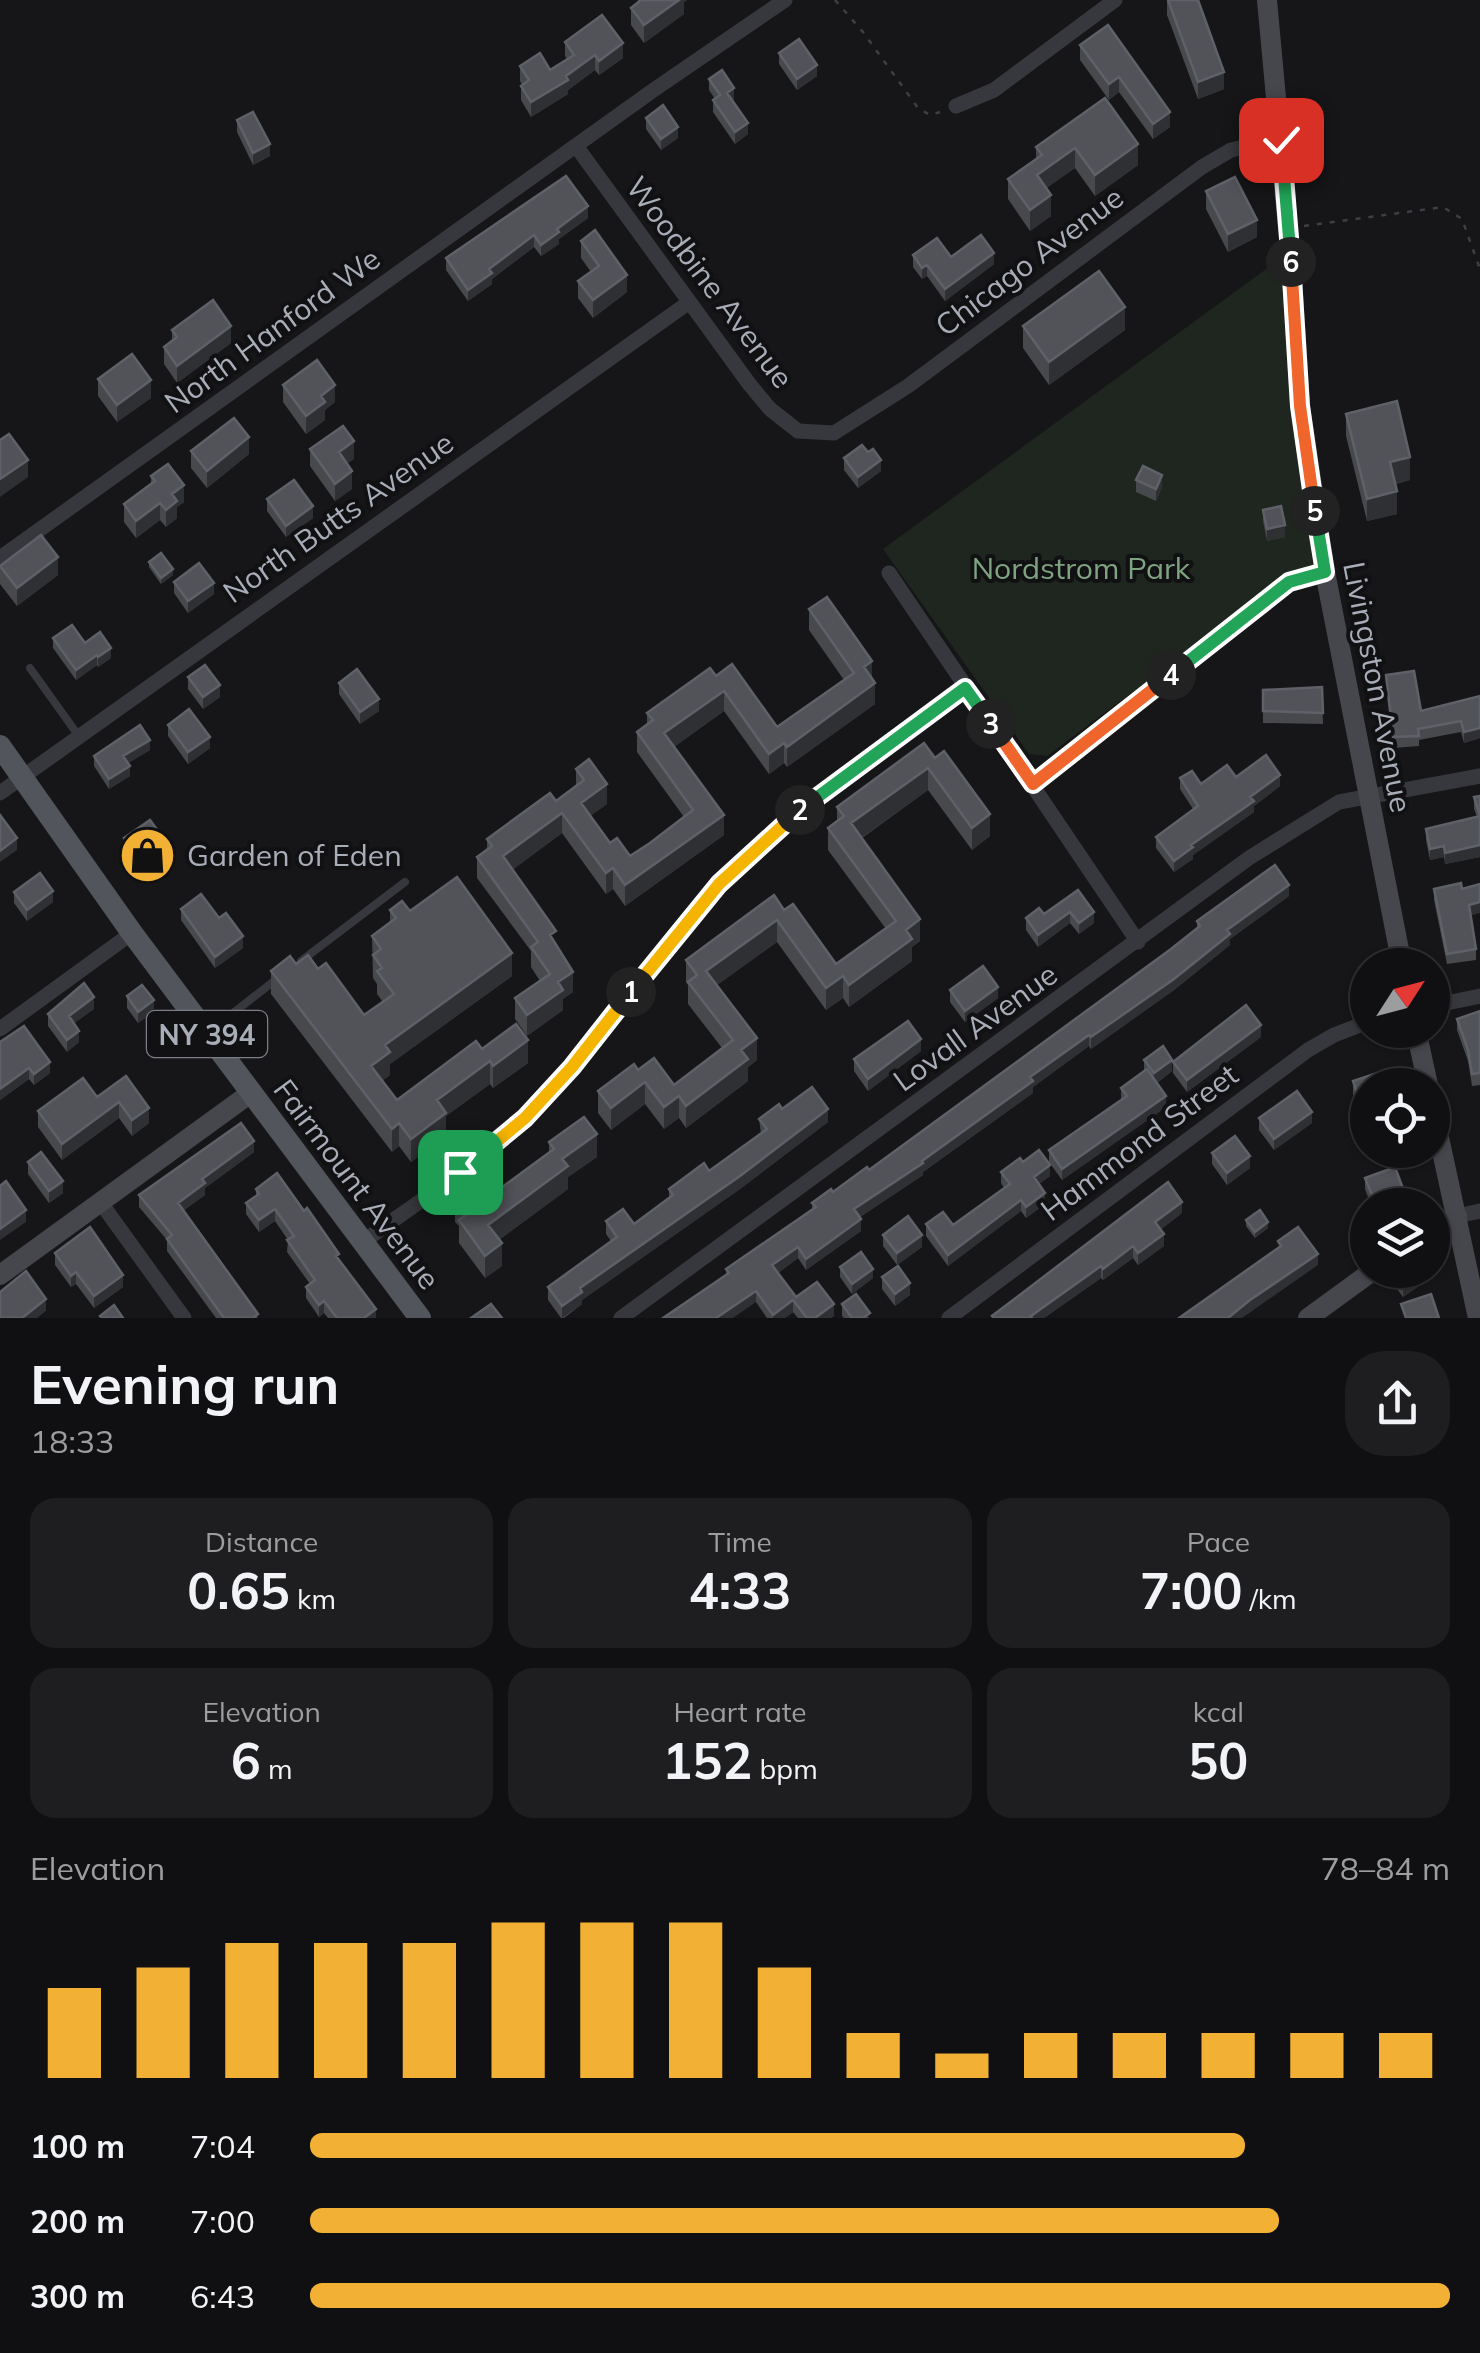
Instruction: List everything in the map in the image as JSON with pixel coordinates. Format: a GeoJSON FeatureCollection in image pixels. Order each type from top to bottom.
{"type":"FeatureCollection","features":[{"type":"Feature","properties":{"kind":"main road","name":"Fairmount Avenue"},"geometry":{"type":"LineString","coordinates":[[0,746],[132,933],[420,1318]]}},
{"type":"Feature","properties":{"kind":"street","name":"North Hanford We"},"geometry":{"type":"LineString","coordinates":[[0,558],[785,0]]}},
{"type":"Feature","properties":{"kind":"street"},"geometry":{"type":"LineString","coordinates":[[956,106],[994,90],[1115,0]]}},
{"type":"Feature","properties":{"kind":"street","name":"Livingston Avenue"},"geometry":{"type":"LineString","coordinates":[[1267,0],[1300,406],[1325,572],[1399,948]]}},
{"type":"Feature","properties":{"kind":"street","name":"Chicago Avenue"},"geometry":{"type":"LineString","coordinates":[[814,434],[834,433],[908,386],[1202,167],[1230,150],[1281,140]]}},
{"type":"Feature","properties":{"kind":"street","name":"Woodbine Avenue"},"geometry":{"type":"LineString","coordinates":[[576,146],[688,303],[770,409],[798,432],[814,434]]}},
{"type":"Feature","properties":{"kind":"street","name":"North Butts Avenue"},"geometry":{"type":"LineString","coordinates":[[0,793],[688,303]]}},
{"type":"Feature","properties":{"kind":"street"},"geometry":{"type":"LineString","coordinates":[[1033,784],[1289,582],[1325,572]]}},
{"type":"Feature","properties":{"kind":"street"},"geometry":{"type":"LineString","coordinates":[[889,573],[1138,942]]}},
{"type":"Feature","properties":{"kind":"street"},"geometry":{"type":"LineString","coordinates":[[363,1242],[460,1172],[525,1118],[572,1067],[689,918],[758,846],[802,808],[965,688]]}},
{"type":"Feature","properties":{"kind":"street","name":"Lovall Avenue"},"geometry":{"type":"LineString","coordinates":[[620,1318],[1249,858],[1325,808],[1368,796],[1480,776]]}},
{"type":"Feature","properties":{"kind":"street"},"geometry":{"type":"LineString","coordinates":[[0,1029],[132,933]]}},
{"type":"Feature","properties":{"kind":"street"},"geometry":{"type":"LineString","coordinates":[[1450,1002],[1480,996]]}},
{"type":"Feature","properties":{"kind":"street","name":"Hammond Street"},"geometry":{"type":"LineString","coordinates":[[949,1318],[1308,1050],[1350,1028]]}},
{"type":"Feature","properties":{"kind":"street"},"geometry":{"type":"LineString","coordinates":[[0,1274],[252,1092]]}},
{"type":"Feature","properties":{"kind":"street"},"geometry":{"type":"LineString","coordinates":[[1447,1168],[1478,1318]]}},
{"type":"Feature","properties":{"kind":"street"},"geometry":{"type":"LineString","coordinates":[[101,1203],[184,1318]]}},
{"type":"Feature","properties":{"kind":"street"},"geometry":{"type":"LineString","coordinates":[[1450,1220],[1480,1212]]}},
{"type":"Feature","properties":{"kind":"street"},"geometry":{"type":"LineString","coordinates":[[1308,1318],[1350,1287]]}},
{"type":"Feature","properties":{"kind":"lane"},"geometry":{"type":"LineString","coordinates":[[30,668],[78,735]]}},
{"type":"Feature","properties":{"kind":"lane"},"geometry":{"type":"LineString","coordinates":[[207,1033],[406,882]]}},
{"type":"Feature","properties":{"kind":"path"},"geometry":{"type":"LineString","coordinates":[[835,0],[918,108],[930,114],[956,106]]}},
{"type":"Feature","properties":{"kind":"path"},"geometry":{"type":"LineString","coordinates":[[1288,229],[1443,206],[1462,220],[1480,269]]}},
{"type":"Feature","properties":{"kind":"green space","name":"Nordstrom Park"},"geometry":{"type":"Polygon","coordinates":[[[1280,259],[1314,565],[1269,590],[1047,756],[1029,754],[883,549],[1280,259]]]}},
{"type":"Feature","properties":{"kind":"building"},"geometry":{"type":"Polygon","coordinates":[[[641,0],[679,0],[644,25],[631,8],[641,0]]]}},
{"type":"Feature","properties":{"kind":"building"},"geometry":{"type":"Polygon","coordinates":[[[1168,0],[1198,0],[1224,72],[1198,82],[1168,0]]]}},
{"type":"Feature","properties":{"kind":"building"},"geometry":{"type":"Polygon","coordinates":[[[602,15],[623,43],[599,61],[595,55],[566,76],[568,80],[531,102],[521,86],[529,80],[520,66],[540,53],[550,70],[574,55],[565,42],[602,15]]]}},
{"type":"Feature","properties":{"kind":"building"},"geometry":{"type":"Polygon","coordinates":[[[1108,25],[1170,112],[1153,124],[1119,77],[1109,84],[1080,45],[1108,25]]]}},
{"type":"Feature","properties":{"kind":"building"},"geometry":{"type":"Polygon","coordinates":[[[799,39],[817,65],[797,79],[779,53],[799,39]]]}},
{"type":"Feature","properties":{"kind":"building"},"geometry":{"type":"Polygon","coordinates":[[[722,70],[734,88],[727,93],[748,123],[735,132],[713,100],[720,95],[709,79],[722,70]]]}},
{"type":"Feature","properties":{"kind":"building"},"geometry":{"type":"Polygon","coordinates":[[[1105,98],[1138,144],[1095,175],[1075,148],[1037,175],[1051,195],[1030,210],[1008,179],[1042,155],[1036,147],[1105,98]]]}},
{"type":"Feature","properties":{"kind":"building"},"geometry":{"type":"Polygon","coordinates":[[[663,105],[678,127],[661,139],[646,118],[663,105]]]}},
{"type":"Feature","properties":{"kind":"building"},"geometry":{"type":"Polygon","coordinates":[[[253,112],[270,144],[253,153],[237,120],[253,112]]]}},
{"type":"Feature","properties":{"kind":"building"},"geometry":{"type":"Polygon","coordinates":[[[566,176],[588,206],[541,245],[534,235],[468,290],[446,258],[566,176]]]}},
{"type":"Feature","properties":{"kind":"building"},"geometry":{"type":"Polygon","coordinates":[[[1235,177],[1257,220],[1228,234],[1206,191],[1235,177]]]}},
{"type":"Feature","properties":{"kind":"building"},"geometry":{"type":"Polygon","coordinates":[[[595,230],[627,275],[593,300],[578,281],[599,266],[581,241],[595,230]]]}},
{"type":"Feature","properties":{"kind":"building"},"geometry":{"type":"Polygon","coordinates":[[[981,235],[994,253],[945,289],[927,265],[922,268],[913,255],[937,238],[951,257],[981,235]]]}},
{"type":"Feature","properties":{"kind":"building"},"geometry":{"type":"Polygon","coordinates":[[[1099,271],[1125,307],[1049,362],[1023,326],[1099,271]]]}},
{"type":"Feature","properties":{"kind":"building"},"geometry":{"type":"Polygon","coordinates":[[[213,300],[231,326],[177,366],[164,347],[177,337],[172,330],[213,300]]]}},
{"type":"Feature","properties":{"kind":"building"},"geometry":{"type":"Polygon","coordinates":[[[132,354],[151,380],[117,405],[98,379],[132,354]]]}},
{"type":"Feature","properties":{"kind":"building"},"geometry":{"type":"Polygon","coordinates":[[[317,360],[335,385],[321,396],[325,402],[306,416],[283,385],[317,360]]]}},
{"type":"Feature","properties":{"kind":"building"},"geometry":{"type":"Polygon","coordinates":[[[1397,401],[1410,457],[1390,462],[1397,491],[1367,499],[1346,414],[1397,401]]]}},
{"type":"Feature","properties":{"kind":"building"},"geometry":{"type":"Polygon","coordinates":[[[234,418],[249,437],[207,471],[191,451],[234,418]]]}},
{"type":"Feature","properties":{"kind":"building"},"geometry":{"type":"Polygon","coordinates":[[[343,426],[354,441],[339,452],[352,471],[335,484],[310,449],[343,426]]]}},
{"type":"Feature","properties":{"kind":"building"},"geometry":{"type":"Polygon","coordinates":[[[9,434],[28,460],[0,479],[0,440],[9,434]]]}},
{"type":"Feature","properties":{"kind":"building"},"geometry":{"type":"Polygon","coordinates":[[[862,445],[868,452],[873,449],[881,460],[858,477],[844,458],[862,445]]]}},
{"type":"Feature","properties":{"kind":"building"},"geometry":{"type":"Polygon","coordinates":[[[168,464],[184,485],[172,494],[177,501],[166,510],[160,503],[136,521],[124,504],[155,481],[151,476],[168,464]]]}},
{"type":"Feature","properties":{"kind":"building"},"geometry":{"type":"Polygon","coordinates":[[[1143,466],[1162,475],[1156,489],[1136,480],[1143,466]]]}},
{"type":"Feature","properties":{"kind":"building"},"geometry":{"type":"Polygon","coordinates":[[[294,480],[313,506],[286,526],[267,499],[294,480]]]}},
{"type":"Feature","properties":{"kind":"building"},"geometry":{"type":"Polygon","coordinates":[[[1281,506],[1285,525],[1267,529],[1263,510],[1281,506]]]}},
{"type":"Feature","properties":{"kind":"building"},"geometry":{"type":"Polygon","coordinates":[[[41,535],[58,557],[17,588],[0,566],[41,535]]]}},
{"type":"Feature","properties":{"kind":"building"},"geometry":{"type":"Polygon","coordinates":[[[161,553],[173,569],[161,578],[149,562],[161,553]]]}},
{"type":"Feature","properties":{"kind":"building"},"geometry":{"type":"Polygon","coordinates":[[[199,563],[214,583],[188,601],[174,582],[199,563]]]}},
{"type":"Feature","properties":{"kind":"building"},"geometry":{"type":"Polygon","coordinates":[[[827,597],[872,661],[864,667],[875,683],[787,747],[784,743],[769,754],[724,691],[664,733],[724,815],[625,885],[613,868],[606,873],[562,813],[503,856],[556,931],[550,935],[573,972],[558,982],[563,990],[527,1015],[515,998],[550,974],[531,947],[538,942],[477,857],[492,846],[487,839],[550,793],[556,801],[584,780],[576,769],[589,759],[607,784],[581,803],[610,843],[617,838],[630,856],[650,843],[693,810],[637,732],[653,720],[647,713],[710,668],[716,676],[732,664],[777,727],[854,673],[809,609],[827,597]]]}},
{"type":"Feature","properties":{"kind":"building"},"geometry":{"type":"Polygon","coordinates":[[[72,625],[85,643],[100,632],[111,648],[76,670],[53,638],[72,625]]]}},
{"type":"Feature","properties":{"kind":"building"},"geometry":{"type":"Polygon","coordinates":[[[205,665],[220,685],[203,697],[188,677],[205,665]]]}},
{"type":"Feature","properties":{"kind":"building"},"geometry":{"type":"Polygon","coordinates":[[[357,669],[379,699],[360,712],[339,683],[357,669]]]}},
{"type":"Feature","properties":{"kind":"building"},"geometry":{"type":"Polygon","coordinates":[[[1414,671],[1421,711],[1480,696],[1480,728],[1464,732],[1461,721],[1418,729],[1419,736],[1393,737],[1386,675],[1414,671]]]}},
{"type":"Feature","properties":{"kind":"building"},"geometry":{"type":"Polygon","coordinates":[[[1322,687],[1323,713],[1263,711],[1263,690],[1322,687]]]}},
{"type":"Feature","properties":{"kind":"building"},"geometry":{"type":"Polygon","coordinates":[[[189,709],[210,737],[188,752],[168,725],[189,709]]]}},
{"type":"Feature","properties":{"kind":"building"},"geometry":{"type":"Polygon","coordinates":[[[140,725],[150,740],[123,756],[130,766],[109,779],[94,756],[140,725]]]}},
{"type":"Feature","properties":{"kind":"building"},"geometry":{"type":"Polygon","coordinates":[[[924,743],[935,758],[944,751],[990,814],[972,828],[928,768],[851,823],[920,919],[906,930],[912,939],[849,985],[843,976],[826,988],[777,920],[706,971],[757,1038],[741,1050],[748,1059],[686,1106],[679,1096],[664,1107],[645,1082],[611,1108],[598,1091],[634,1064],[638,1070],[654,1058],[674,1085],[733,1040],[688,982],[697,975],[686,960],[774,895],[784,910],[793,904],[836,964],[896,921],[828,828],[844,816],[837,807],[924,743]]]}},
{"type":"Feature","properties":{"kind":"building"},"geometry":{"type":"Polygon","coordinates":[[[1266,755],[1280,775],[1250,797],[1254,801],[1174,861],[1156,837],[1198,806],[1180,778],[1192,771],[1201,784],[1227,765],[1236,777],[1266,755]]]}},
{"type":"Feature","properties":{"kind":"building"},"geometry":{"type":"Polygon","coordinates":[[[0,815],[17,838],[0,851],[0,815]]]}},
{"type":"Feature","properties":{"kind":"building"},"geometry":{"type":"Polygon","coordinates":[[[1480,816],[1480,845],[1445,853],[1444,846],[1430,849],[1426,829],[1480,816]]]}},
{"type":"Feature","properties":{"kind":"building"},"geometry":{"type":"Polygon","coordinates":[[[150,820],[171,849],[145,867],[124,838],[150,820]]]}},
{"type":"Feature","properties":{"kind":"building"},"geometry":{"type":"Polygon","coordinates":[[[1275,865],[1289,885],[1227,930],[1230,934],[1174,979],[1030,1077],[1033,1081],[854,1209],[861,1219],[806,1259],[798,1247],[772,1265],[796,1297],[817,1282],[834,1304],[815,1318],[807,1318],[793,1300],[773,1315],[756,1291],[716,1318],[663,1318],[816,1207],[812,1203],[831,1189],[833,1192],[867,1167],[869,1170],[1171,949],[1200,926],[1197,921],[1275,865]]]}},
{"type":"Feature","properties":{"kind":"building"},"geometry":{"type":"Polygon","coordinates":[[[40,873],[53,891],[27,910],[14,892],[40,873]]]}},
{"type":"Feature","properties":{"kind":"building"},"geometry":{"type":"Polygon","coordinates":[[[457,877],[512,953],[385,1045],[390,1052],[371,1066],[397,1100],[476,1041],[482,1049],[516,1024],[528,1040],[493,1066],[490,1061],[437,1100],[446,1113],[411,1139],[399,1123],[392,1129],[271,971],[290,956],[296,964],[308,955],[318,969],[326,963],[364,1015],[394,994],[377,971],[382,968],[373,955],[381,949],[372,936],[396,918],[390,910],[402,901],[410,911],[457,877]]]}},
{"type":"Feature","properties":{"kind":"building"},"geometry":{"type":"Polygon","coordinates":[[[1461,883],[1462,889],[1480,884],[1480,902],[1469,905],[1476,949],[1450,953],[1450,948],[1446,948],[1434,889],[1461,883]]]}},
{"type":"Feature","properties":{"kind":"building"},"geometry":{"type":"Polygon","coordinates":[[[1078,890],[1094,912],[1079,923],[1070,912],[1038,935],[1026,918],[1039,908],[1044,914],[1078,890]]]}},
{"type":"Feature","properties":{"kind":"building"},"geometry":{"type":"Polygon","coordinates":[[[201,894],[219,918],[226,913],[243,936],[215,957],[181,909],[201,894]]]}},
{"type":"Feature","properties":{"kind":"building"},"geometry":{"type":"Polygon","coordinates":[[[983,966],[998,987],[965,1011],[950,990],[983,966]]]}},
{"type":"Feature","properties":{"kind":"building"},"geometry":{"type":"Polygon","coordinates":[[[84,983],[94,997],[69,1016],[79,1031],[67,1040],[48,1014],[84,983]]]}},
{"type":"Feature","properties":{"kind":"building"},"geometry":{"type":"Polygon","coordinates":[[[142,985],[154,1000],[138,1012],[127,996],[142,985]]]}},
{"type":"Feature","properties":{"kind":"building"},"geometry":{"type":"Polygon","coordinates":[[[1246,1005],[1261,1025],[1187,1080],[1173,1062],[1246,1005]]]}},
{"type":"Feature","properties":{"kind":"building"},"geometry":{"type":"Polygon","coordinates":[[[1480,1011],[1480,1073],[1472,1074],[1457,1019],[1480,1011]]]}},
{"type":"Feature","properties":{"kind":"building"},"geometry":{"type":"Polygon","coordinates":[[[908,1021],[921,1039],[868,1079],[854,1059],[908,1021]]]}},
{"type":"Feature","properties":{"kind":"building"},"geometry":{"type":"Polygon","coordinates":[[[24,1026],[50,1062],[34,1074],[29,1068],[0,1089],[0,1042],[24,1026]]]}},
{"type":"Feature","properties":{"kind":"building"},"geometry":{"type":"Polygon","coordinates":[[[1163,1046],[1172,1060],[1154,1073],[1144,1060],[1163,1046]]]}},
{"type":"Feature","properties":{"kind":"building"},"geometry":{"type":"Polygon","coordinates":[[[1147,1069],[1166,1096],[1062,1169],[1049,1150],[1127,1096],[1121,1088],[1147,1069]]]}},
{"type":"Feature","properties":{"kind":"building"},"geometry":{"type":"Polygon","coordinates":[[[126,1076],[149,1108],[132,1120],[119,1102],[62,1144],[38,1111],[83,1078],[97,1097],[126,1076]]]}},
{"type":"Feature","properties":{"kind":"building"},"geometry":{"type":"Polygon","coordinates":[[[812,1087],[828,1109],[580,1288],[582,1292],[562,1306],[548,1287],[617,1237],[606,1221],[623,1209],[634,1224],[673,1195],[669,1189],[704,1163],[709,1171],[767,1129],[759,1119],[779,1104],[782,1109],[812,1087]]]}},
{"type":"Feature","properties":{"kind":"building"},"geometry":{"type":"Polygon","coordinates":[[[1297,1091],[1312,1112],[1274,1139],[1259,1118],[1297,1091]]]}},
{"type":"Feature","properties":{"kind":"building"},"geometry":{"type":"Polygon","coordinates":[[[584,1117],[597,1134],[562,1159],[568,1166],[488,1225],[502,1243],[485,1256],[459,1220],[467,1214],[455,1199],[491,1173],[501,1188],[554,1149],[549,1142],[584,1117]]]}},
{"type":"Feature","properties":{"kind":"building"},"geometry":{"type":"Polygon","coordinates":[[[241,1123],[254,1141],[202,1179],[205,1183],[178,1203],[258,1314],[253,1318],[224,1318],[167,1239],[172,1235],[139,1195],[241,1123]]]}},
{"type":"Feature","properties":{"kind":"building"},"geometry":{"type":"Polygon","coordinates":[[[1235,1136],[1250,1156],[1227,1173],[1212,1153],[1235,1136]]]}},
{"type":"Feature","properties":{"kind":"building"},"geometry":{"type":"Polygon","coordinates":[[[1039,1150],[1050,1165],[1034,1177],[1045,1193],[1026,1207],[1021,1200],[948,1255],[926,1224],[943,1212],[953,1225],[1010,1184],[1001,1172],[1039,1150]]]}},
{"type":"Feature","properties":{"kind":"building"},"geometry":{"type":"Polygon","coordinates":[[[41,1152],[63,1181],[49,1191],[28,1162],[41,1152]]]}},
{"type":"Feature","properties":{"kind":"building"},"geometry":{"type":"Polygon","coordinates":[[[1395,1168],[1403,1188],[1369,1188],[1365,1178],[1395,1168]]]}},
{"type":"Feature","properties":{"kind":"building"},"geometry":{"type":"Polygon","coordinates":[[[277,1173],[304,1211],[307,1208],[339,1254],[336,1256],[376,1309],[364,1318],[337,1318],[324,1301],[319,1305],[306,1287],[315,1280],[287,1240],[294,1236],[275,1209],[259,1220],[246,1203],[259,1194],[256,1189],[277,1173]]]}},
{"type":"Feature","properties":{"kind":"building"},"geometry":{"type":"Polygon","coordinates":[[[6,1181],[26,1210],[0,1229],[0,1186],[6,1181]]]}},
{"type":"Feature","properties":{"kind":"building"},"geometry":{"type":"Polygon","coordinates":[[[1168,1182],[1182,1202],[1155,1222],[1164,1234],[1138,1253],[1133,1246],[1103,1269],[1101,1266],[1032,1318],[992,1316],[1168,1182]]]}},
{"type":"Feature","properties":{"kind":"building"},"geometry":{"type":"Polygon","coordinates":[[[1260,1210],[1268,1222],[1255,1232],[1246,1220],[1260,1210]]]}},
{"type":"Feature","properties":{"kind":"building"},"geometry":{"type":"Polygon","coordinates":[[[908,1216],[922,1235],[897,1253],[883,1235],[908,1216]]]}},
{"type":"Feature","properties":{"kind":"building"},"geometry":{"type":"Polygon","coordinates":[[[90,1227],[123,1275],[94,1296],[76,1272],[71,1276],[55,1253],[90,1227]]]}},
{"type":"Feature","properties":{"kind":"building"},"geometry":{"type":"Polygon","coordinates":[[[1298,1227],[1318,1254],[1228,1318],[1179,1318],[1281,1246],[1278,1241],[1298,1227]]]}},
{"type":"Feature","properties":{"kind":"building"},"geometry":{"type":"Polygon","coordinates":[[[861,1252],[873,1269],[852,1284],[840,1267],[861,1252]]]}},
{"type":"Feature","properties":{"kind":"building"},"geometry":{"type":"Polygon","coordinates":[[[898,1266],[910,1283],[895,1294],[882,1277],[898,1266]]]}},
{"type":"Feature","properties":{"kind":"building"},"geometry":{"type":"Polygon","coordinates":[[[26,1271],[46,1299],[22,1318],[0,1318],[0,1292],[26,1271]]]}},
{"type":"Feature","properties":{"kind":"building"},"geometry":{"type":"Polygon","coordinates":[[[856,1294],[870,1313],[863,1318],[852,1318],[842,1304],[856,1294]]]}},
{"type":"Feature","properties":{"kind":"building"},"geometry":{"type":"Polygon","coordinates":[[[1431,1294],[1439,1318],[1406,1318],[1401,1304],[1431,1294]]]}},
{"type":"Feature","properties":{"kind":"building"},"geometry":{"type":"Polygon","coordinates":[[[491,1304],[502,1318],[471,1318],[491,1304]]]}},
{"type":"Feature","properties":{"kind":"building"},"geometry":{"type":"Polygon","coordinates":[[[114,1305],[123,1318],[100,1316],[114,1305]]]}},
{"type":"Feature","properties":{"kind":"place","name":"Garden of Eden"},"geometry":{"type":"Point","coordinates":[148,855]}},
{"type":"Feature","properties":{"kind":"route"},"geometry":{"type":"LineString","coordinates":[[460,1172],[525,1118],[572,1067],[689,918],[758,846],[802,808],[965,688],[1033,784],[1289,582],[1325,572],[1300,406],[1281,140]]}}]}
